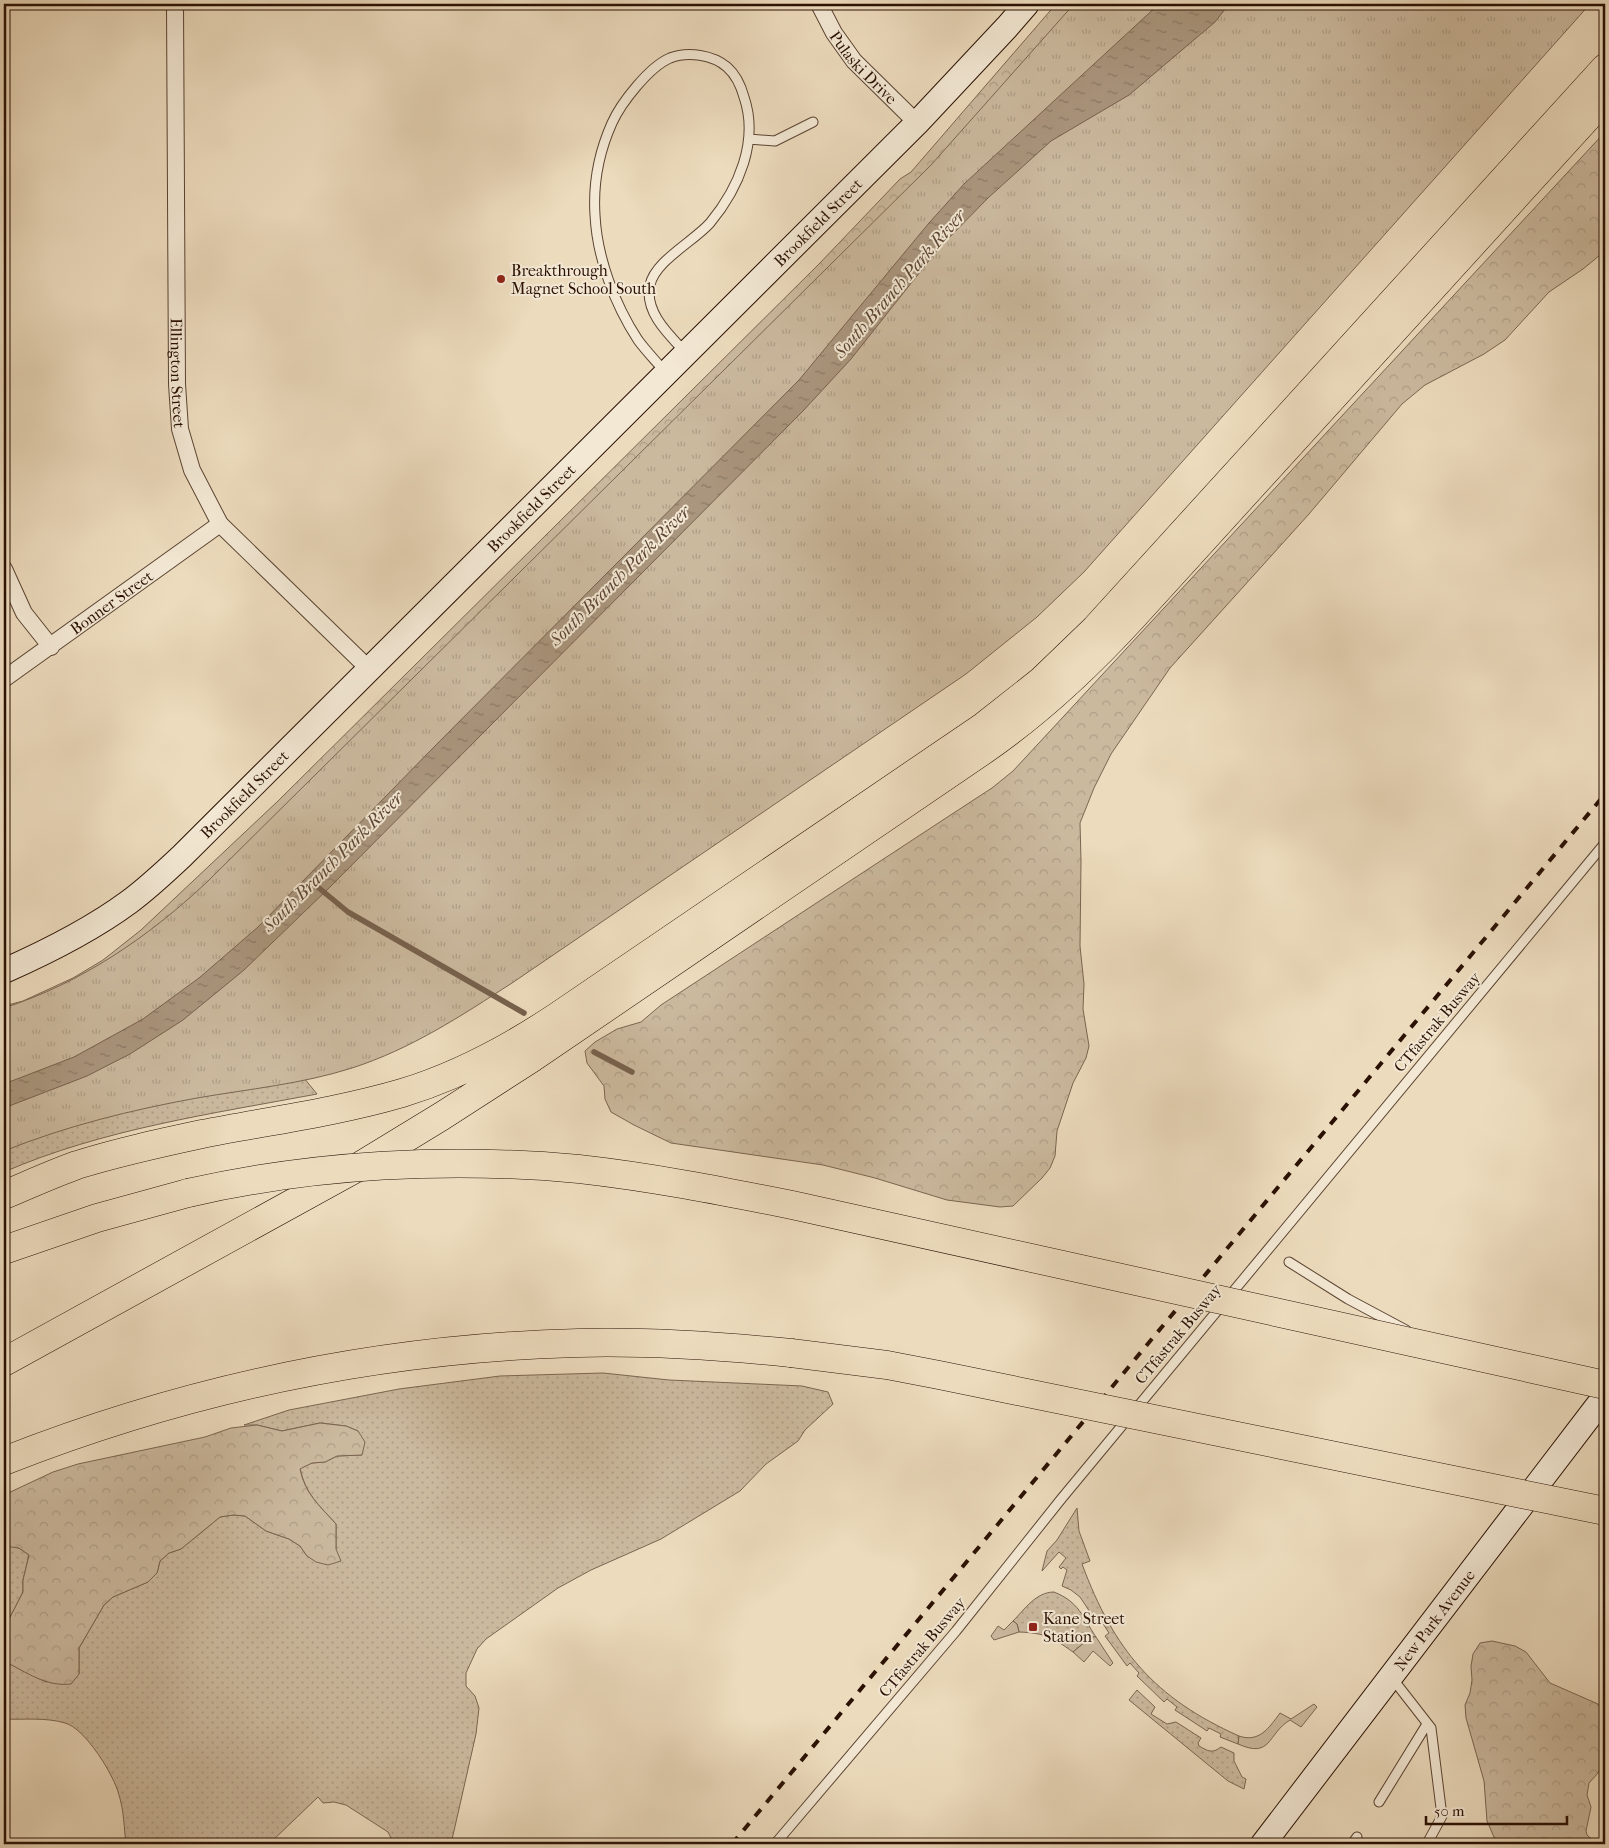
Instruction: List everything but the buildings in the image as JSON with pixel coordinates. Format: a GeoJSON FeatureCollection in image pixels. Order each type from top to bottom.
{"type":"FeatureCollection","features":[{"type":"Feature","properties":{"kind":"highway"},"geometry":{"type":"LineString","coordinates":[[4,1195],[55,1173],[100,1158],[180,1139],[376,1100],[432,1082],[479,1063],[553,1020],[979,730],[1041,681],[1095,629],[1605,68]]}},
{"type":"Feature","properties":{"kind":"highway"},"geometry":{"type":"LineString","coordinates":[[4,1362],[352,1170],[470,1099],[911,800],[1018,725],[1082,670],[1133,617],[1605,98]]}},
{"type":"Feature","properties":{"kind":"highway"},"geometry":{"type":"LineString","coordinates":[[4,1250],[96,1218],[188,1193],[237,1183],[299,1174],[406,1165],[519,1165],[605,1172],[692,1186],[800,1207],[1605,1385]]}},
{"type":"Feature","properties":{"kind":"highway"},"geometry":{"type":"LineString","coordinates":[[4,1462],[95,1427],[181,1401],[298,1374],[405,1356],[491,1347],[596,1343],[698,1345],[791,1353],[887,1365],[1605,1511]]}},
{"type":"Feature","properties":{"kind":"street","name":"Ellington Street"},"geometry":{"type":"LineString","coordinates":[[175,4],[176,327],[180,429],[192,470],[220,524],[369,669]]}},
{"type":"Feature","properties":{"kind":"street","name":"Pulaski Drive"},"geometry":{"type":"LineString","coordinates":[[819,4],[834,33],[854,61],[917,123]]}},
{"type":"Feature","properties":{"kind":"street","name":"Brookfield Street"},"geometry":{"type":"LineString","coordinates":[[4,971],[69,940],[128,902],[156,880],[195,844],[917,123],[1027,4]]}},
{"type":"Feature","properties":{"kind":"street","name":"Bonner Street"},"geometry":{"type":"LineString","coordinates":[[4,679],[220,524]]}},
{"type":"Feature","properties":{"kind":"street"},"geometry":{"type":"LineString","coordinates":[[4,569],[24,613],[51,647]]}},
{"type":"Feature","properties":{"kind":"street","name":"New Park Avenue"},"geometry":{"type":"LineString","coordinates":[[1263,1844],[1605,1396]]}},
{"type":"Feature","properties":{"kind":"lane"},"geometry":{"type":"LineString","coordinates":[[666,372],[637,338],[614,291],[604,264],[595,215],[598,167],[612,122],[642,81],[668,59],[686,55],[711,58],[727,67],[733,74],[743,91],[749,113],[749,139],[740,174],[724,203],[710,223],[660,267],[653,276],[650,285],[649,295],[655,315],[664,329],[686,353]]}},
{"type":"Feature","properties":{"kind":"lane"},"geometry":{"type":"LineString","coordinates":[[749,139],[775,141],[813,122]]}},
{"type":"Feature","properties":{"kind":"lane","name":"CTfastrak Busway"},"geometry":{"type":"LineString","coordinates":[[775,1844],[956,1631],[1062,1498],[1605,843]]}},
{"type":"Feature","properties":{"kind":"lane"},"geometry":{"type":"LineString","coordinates":[[1289,1262],[1372,1313],[1454,1351]]}},
{"type":"Feature","properties":{"kind":"lane"},"geometry":{"type":"LineString","coordinates":[[1391,1677],[1430,1728],[1442,1816],[1429,1840]]}},
{"type":"Feature","properties":{"kind":"lane"},"geometry":{"type":"LineString","coordinates":[[1379,1802],[1427,1724]]}},
{"type":"Feature","properties":{"kind":"green space"},"geometry":{"type":"Polygon","coordinates":[[[1056,4],[1159,4],[243,905],[4,1054],[4,1006],[23,1001],[73,978],[103,960],[141,930],[278,801],[819,264],[900,179],[911,172],[1056,4]]]}},
{"type":"Feature","properties":{"kind":"green space"},"geometry":{"type":"Polygon","coordinates":[[[1074,4],[1590,4],[1084,572],[1037,617],[966,674],[512,983],[435,1031],[395,1051],[333,1074],[123,1113],[75,1126],[4,1151],[4,1008],[60,986],[112,957],[160,922],[206,883],[931,165],[1074,4]]]}},
{"type":"Feature","properties":{"kind":"green space"},"geometry":{"type":"Polygon","coordinates":[[[1605,132],[1605,251],[1583,269],[1549,292],[1505,340],[1484,354],[1425,385],[1402,404],[1309,514],[1170,668],[1111,754],[1094,788],[1080,823],[1080,946],[1084,984],[1083,1009],[1089,1046],[1086,1058],[1073,1083],[1057,1131],[1055,1156],[1050,1168],[1042,1178],[1013,1206],[1000,1207],[947,1200],[875,1178],[823,1165],[671,1143],[611,1112],[605,1099],[604,1086],[587,1063],[585,1051],[595,1042],[617,1029],[641,1022],[661,1005],[992,788],[1013,771],[1605,132]]]}},
{"type":"Feature","properties":{"kind":"green space"},"geometry":{"type":"Polygon","coordinates":[[[291,1062],[317,1094],[158,1124],[80,1144],[4,1172],[4,1139],[291,1062]]]}},
{"type":"Feature","properties":{"kind":"green space"},"geometry":{"type":"Polygon","coordinates":[[[603,1373],[669,1380],[802,1386],[828,1392],[833,1404],[805,1430],[798,1441],[766,1464],[740,1491],[661,1539],[591,1570],[558,1588],[486,1639],[477,1649],[466,1673],[466,1686],[475,1696],[479,1708],[476,1734],[451,1844],[394,1844],[388,1832],[346,1805],[334,1802],[323,1803],[318,1797],[269,1844],[126,1844],[122,1807],[116,1786],[98,1753],[90,1743],[73,1727],[65,1723],[42,1719],[4,1719],[4,1661],[46,1682],[79,1674],[79,1648],[104,1605],[113,1597],[148,1582],[157,1573],[160,1561],[169,1553],[181,1549],[220,1517],[245,1516],[266,1531],[289,1539],[300,1546],[307,1556],[336,1549],[336,1524],[318,1505],[309,1492],[300,1468],[312,1463],[325,1462],[337,1456],[362,1455],[358,1431],[346,1426],[320,1423],[282,1431],[257,1425],[244,1425],[289,1410],[399,1389],[500,1376],[603,1373]]]}},
{"type":"Feature","properties":{"kind":"green space"},"geometry":{"type":"Polygon","coordinates":[[[320,1423],[346,1426],[358,1431],[365,1442],[362,1455],[337,1456],[325,1462],[312,1463],[300,1469],[309,1492],[318,1505],[336,1524],[336,1549],[341,1561],[328,1565],[316,1562],[307,1556],[300,1546],[289,1539],[266,1531],[245,1516],[220,1517],[181,1549],[169,1553],[160,1561],[157,1573],[148,1582],[113,1597],[104,1605],[79,1648],[79,1674],[71,1684],[45,1681],[4,1661],[4,1629],[23,1592],[23,1580],[29,1555],[19,1548],[4,1546],[4,1495],[53,1472],[78,1464],[205,1437],[231,1428],[257,1425],[282,1431],[320,1423]]]}},
{"type":"Feature","properties":{"kind":"green space"},"geometry":{"type":"Polygon","coordinates":[[[1077,1508],[1079,1531],[1090,1561],[1082,1564],[1094,1595],[1123,1646],[1160,1688],[1209,1721],[1239,1736],[1238,1744],[1220,1737],[1221,1734],[1209,1728],[1207,1731],[1175,1710],[1177,1707],[1167,1699],[1164,1702],[1137,1676],[1139,1673],[1130,1663],[1127,1666],[1105,1636],[1109,1633],[1102,1622],[1098,1624],[1080,1597],[1062,1586],[1067,1570],[1059,1567],[1066,1558],[1059,1552],[1042,1571],[1047,1551],[1057,1540],[1077,1508]]]}},
{"type":"Feature","properties":{"kind":"green space"},"geometry":{"type":"Polygon","coordinates":[[[4,1546],[19,1548],[29,1555],[23,1580],[23,1592],[4,1629],[4,1546]]]}},
{"type":"Feature","properties":{"kind":"green space"},"geometry":{"type":"Polygon","coordinates":[[[1054,1592],[1075,1605],[1096,1637],[1091,1637],[1073,1652],[1048,1637],[1035,1633],[1019,1632],[1017,1624],[1013,1621],[1036,1598],[1054,1592]]]}},
{"type":"Feature","properties":{"kind":"green space"},"geometry":{"type":"Polygon","coordinates":[[[1013,1621],[1017,1624],[1019,1632],[994,1640],[991,1636],[998,1626],[1004,1630],[1013,1621]]]}},
{"type":"Feature","properties":{"kind":"green space"},"geometry":{"type":"Polygon","coordinates":[[[1091,1637],[1096,1637],[1113,1663],[1110,1666],[1093,1651],[1084,1662],[1073,1652],[1091,1637]]]}},
{"type":"Feature","properties":{"kind":"green space"},"geometry":{"type":"Polygon","coordinates":[[[1492,1641],[1515,1646],[1526,1652],[1550,1683],[1598,1704],[1605,1712],[1605,1729],[1602,1737],[1604,1762],[1598,1773],[1589,1783],[1587,1795],[1591,1807],[1586,1831],[1587,1835],[1597,1844],[1497,1844],[1487,1821],[1484,1781],[1466,1718],[1465,1705],[1470,1693],[1473,1654],[1480,1643],[1492,1641]]]}},
{"type":"Feature","properties":{"kind":"green space"},"geometry":{"type":"Polygon","coordinates":[[[1137,1690],[1155,1707],[1151,1714],[1167,1724],[1176,1722],[1201,1738],[1198,1743],[1199,1746],[1210,1751],[1221,1747],[1234,1753],[1234,1761],[1242,1777],[1246,1779],[1244,1789],[1228,1781],[1129,1700],[1137,1690]]]}},
{"type":"Feature","properties":{"kind":"green space"},"geometry":{"type":"Polygon","coordinates":[[[1314,1704],[1317,1707],[1301,1727],[1290,1720],[1263,1747],[1257,1749],[1238,1744],[1239,1736],[1246,1738],[1263,1733],[1280,1713],[1291,1719],[1314,1704]]]}},
{"type":"Feature","properties":{"kind":"water","name":"South Branch Park River"},"geometry":{"type":"Polygon","coordinates":[[[1159,4],[1229,4],[1215,22],[1129,95],[1051,141],[988,198],[939,248],[851,359],[803,411],[329,888],[244,970],[183,1020],[130,1054],[87,1076],[4,1108],[4,1084],[74,1057],[143,1019],[199,978],[258,927],[799,380],[929,223],[964,184],[1159,4]]]}},
{"type":"Feature","properties":{"kind":"waterway","name":"South Branch Park River"},"geometry":{"type":"LineString","coordinates":[[319,888],[348,912],[524,1013]]}},
{"type":"Feature","properties":{"kind":"waterway"},"geometry":{"type":"LineString","coordinates":[[594,1052],[632,1072]]}},
{"type":"Feature","properties":{"kind":"railway"},"geometry":{"type":"LineString","coordinates":[[732,1844],[1605,794]]}},
{"type":"Feature","properties":{"kind":"place","name":"Breakthrough Magnet School South"},"geometry":{"type":"Point","coordinates":[501,279]}},
{"type":"Feature","properties":{"kind":"place","name":"Kane Street Station"},"geometry":{"type":"Point","coordinates":[1033,1627]}}]}
